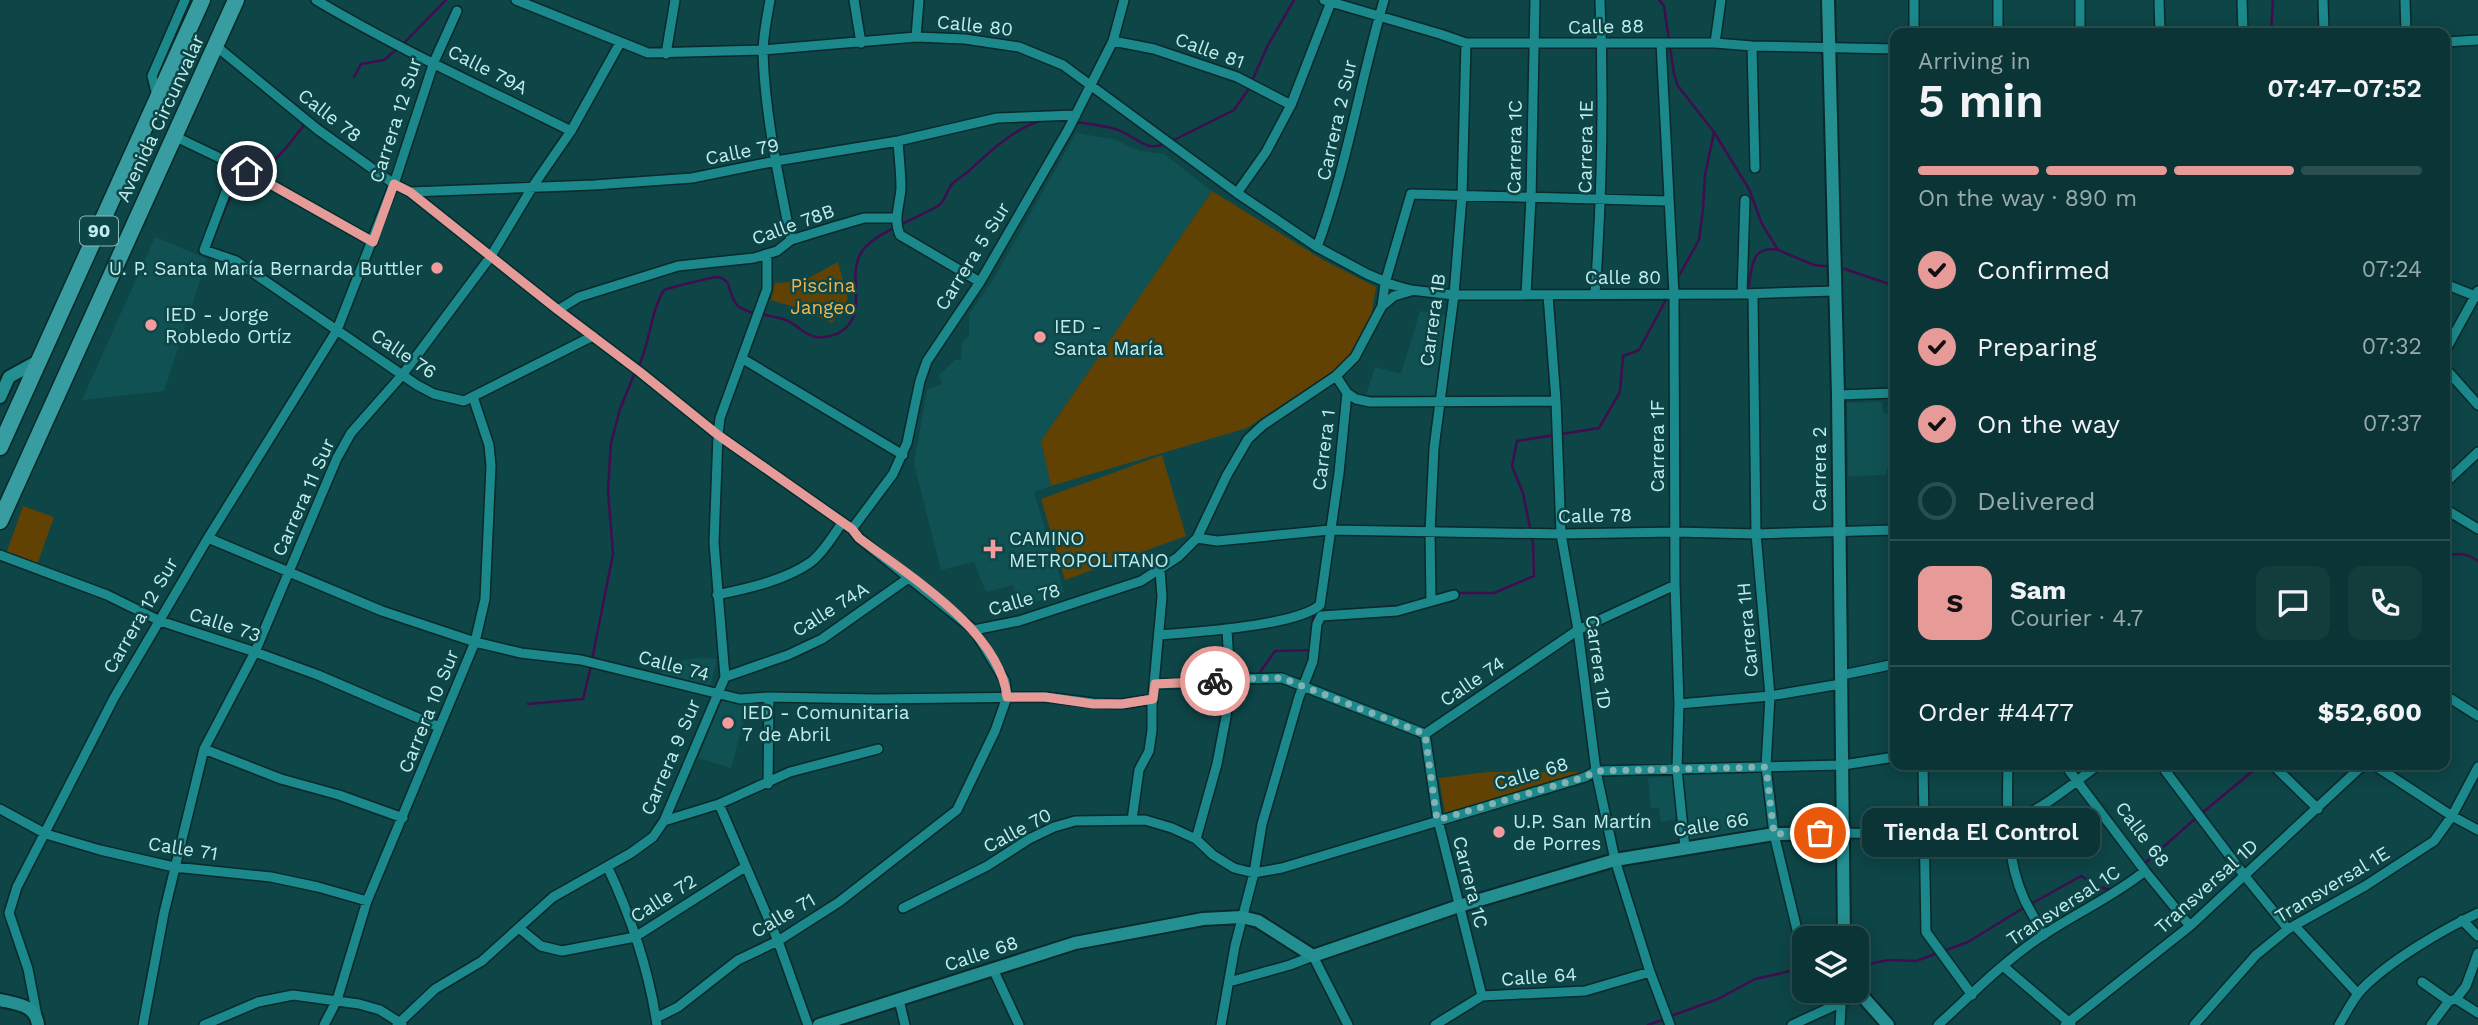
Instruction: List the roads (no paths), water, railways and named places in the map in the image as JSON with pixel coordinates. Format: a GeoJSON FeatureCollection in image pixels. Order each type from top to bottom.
{"type":"FeatureCollection","features":[{"type":"Feature","properties":{"kind":"highway","name":"Avenida Circunvalar"},"geometry":{"type":"LineString","coordinates":[[0,447],[202,0]]}},
{"type":"Feature","properties":{"kind":"highway","name":"Avenida Circunvalar"},"geometry":{"type":"LineString","coordinates":[[0,521],[236,0]]}},
{"type":"Feature","properties":{"kind":"street"},"geometry":{"type":"LineString","coordinates":[[158,101],[152,76],[185,0]]}},
{"type":"Feature","properties":{"kind":"street","name":"Calle 80"},"geometry":{"type":"LineString","coordinates":[[516,0],[648,53],[763,50],[916,37],[974,40],[1019,47],[1062,65],[1092,85],[1237,193],[1317,247],[1385,283],[1411,290],[1454,295],[1753,294],[1834,291]]}},
{"type":"Feature","properties":{"kind":"street"},"geometry":{"type":"LineString","coordinates":[[666,54],[675,0]]}},
{"type":"Feature","properties":{"kind":"street"},"geometry":{"type":"LineString","coordinates":[[770,0],[763,50],[776,161],[791,240]]}},
{"type":"Feature","properties":{"kind":"street"},"geometry":{"type":"LineString","coordinates":[[854,0],[861,43]]}},
{"type":"Feature","properties":{"kind":"street"},"geometry":{"type":"LineString","coordinates":[[916,37],[919,0]]}},
{"type":"Feature","properties":{"kind":"street","name":"Carrera 5 Sur"},"geometry":{"type":"LineString","coordinates":[[852,529],[893,474],[903,454],[927,361],[980,282],[1068,130],[1113,41],[1124,0]]}},
{"type":"Feature","properties":{"kind":"street","name":"Carrera 2 Sur"},"geometry":{"type":"LineString","coordinates":[[1317,247],[1335,200],[1384,0]]}},
{"type":"Feature","properties":{"kind":"street","name":"Carrera 1C"},"geometry":{"type":"LineString","coordinates":[[1525,295],[1531,198],[1535,0]]}},
{"type":"Feature","properties":{"kind":"street","name":"Carrera 1E"},"geometry":{"type":"LineString","coordinates":[[1595,294],[1601,198],[1601,0]]}},
{"type":"Feature","properties":{"kind":"street"},"geometry":{"type":"LineString","coordinates":[[1715,43],[1721,0]]}},
{"type":"Feature","properties":{"kind":"street","name":"Carrera 2"},"geometry":{"type":"LineString","coordinates":[[1828,0],[1838,396],[1844,926]]}},
{"type":"Feature","properties":{"kind":"street"},"geometry":{"type":"LineString","coordinates":[[1914,0],[1914,28]]}},
{"type":"Feature","properties":{"kind":"street"},"geometry":{"type":"LineString","coordinates":[[1998,0],[1998,28]]}},
{"type":"Feature","properties":{"kind":"street"},"geometry":{"type":"LineString","coordinates":[[2080,0],[2080,28]]}},
{"type":"Feature","properties":{"kind":"street"},"geometry":{"type":"LineString","coordinates":[[2159,0],[2160,28]]}},
{"type":"Feature","properties":{"kind":"street"},"geometry":{"type":"LineString","coordinates":[[2242,0],[2243,28]]}},
{"type":"Feature","properties":{"kind":"street"},"geometry":{"type":"LineString","coordinates":[[2323,0],[2324,28]]}},
{"type":"Feature","properties":{"kind":"street"},"geometry":{"type":"LineString","coordinates":[[2405,0],[2406,28]]}},
{"type":"Feature","properties":{"kind":"street"},"geometry":{"type":"LineString","coordinates":[[1237,193],[1266,152],[1291,104],[1327,1]]}},
{"type":"Feature","properties":{"kind":"street","name":"Calle 88"},"geometry":{"type":"LineString","coordinates":[[1327,1],[1466,43],[1715,43],[1890,49]]}},
{"type":"Feature","properties":{"kind":"street","name":"Calle 79A"},"geometry":{"type":"LineString","coordinates":[[322,2],[400,48],[434,62],[571,131]]}},
{"type":"Feature","properties":{"kind":"street","name":"Carrera 12 Sur"},"geometry":{"type":"LineString","coordinates":[[37,1020],[28,969],[4,912],[114,698],[208,538],[337,330],[394,184],[434,62],[457,11]]}},
{"type":"Feature","properties":{"kind":"street"},"geometry":{"type":"LineString","coordinates":[[2450,42],[2478,40]]}},
{"type":"Feature","properties":{"kind":"street","name":"Calle 81"},"geometry":{"type":"LineString","coordinates":[[1113,41],[1154,49],[1251,84],[1291,104]]}},
{"type":"Feature","properties":{"kind":"street","name":"Carrera 11 Sur"},"geometry":{"type":"LineString","coordinates":[[143,1025],[174,867],[204,749],[256,652],[337,458],[351,433],[403,374],[491,256],[533,186],[571,131],[620,43]]}},
{"type":"Feature","properties":{"kind":"street","name":"Carrera 1B"},"geometry":{"type":"LineString","coordinates":[[1431,598],[1430,532],[1438,402],[1454,295],[1462,196],[1466,43]]}},
{"type":"Feature","properties":{"kind":"street","name":"Carrera 1F"},"geometry":{"type":"LineString","coordinates":[[1667,43],[1668,201],[1674,294],[1675,585],[1679,704],[1677,769],[1685,848]]}},
{"type":"Feature","properties":{"kind":"street","name":"Calle 78"},"geometry":{"type":"LineString","coordinates":[[216,46],[317,128],[394,184],[410,192],[718,435],[852,529],[859,538],[974,630],[1020,621],[1141,581],[1178,557],[1197,538],[1217,541],[1330,530],[1562,534],[1756,534],[1890,530]]}},
{"type":"Feature","properties":{"kind":"street"},"geometry":{"type":"LineString","coordinates":[[1752,46],[1755,167]]}},
{"type":"Feature","properties":{"kind":"street","name":"Calle 79"},"geometry":{"type":"LineString","coordinates":[[410,192],[594,185],[692,178],[898,141],[997,118],[1017,115],[1076,115]]}},
{"type":"Feature","properties":{"kind":"street"},"geometry":{"type":"LineString","coordinates":[[174,136],[236,165],[373,242]]}},
{"type":"Feature","properties":{"kind":"street"},"geometry":{"type":"LineString","coordinates":[[898,141],[901,189],[897,224],[900,234],[980,282]]}},
{"type":"Feature","properties":{"kind":"street","name":"Calle 76"},"geometry":{"type":"LineString","coordinates":[[236,165],[204,250],[236,261],[416,385],[453,400],[464,401],[473,397]]}},
{"type":"Feature","properties":{"kind":"street"},"geometry":{"type":"LineString","coordinates":[[1197,538],[1227,475],[1248,439],[1263,425],[1336,376],[1355,357],[1382,306],[1385,283],[1411,194],[1668,201]]}},
{"type":"Feature","properties":{"kind":"street"},"geometry":{"type":"LineString","coordinates":[[1742,294],[1745,200]]}},
{"type":"Feature","properties":{"kind":"street","name":"Calle 78B"},"geometry":{"type":"LineString","coordinates":[[558,310],[579,297],[678,266],[766,255],[777,251],[791,240],[864,218],[897,224]]}},
{"type":"Feature","properties":{"kind":"street","name":"Carrera 9 Sur"},"geometry":{"type":"LineString","coordinates":[[400,1024],[435,989],[482,961],[552,897],[608,868],[653,836],[664,821],[724,677],[714,543],[718,435],[720,418],[743,359],[768,281],[766,255]]}},
{"type":"Feature","properties":{"kind":"street"},"geometry":{"type":"LineString","coordinates":[[2450,286],[2477,295],[2450,342]]}},
{"type":"Feature","properties":{"kind":"street"},"geometry":{"type":"LineString","coordinates":[[1382,306],[1394,296],[1411,290]]}},
{"type":"Feature","properties":{"kind":"street","name":"Carrera 1H"},"geometry":{"type":"LineString","coordinates":[[1753,294],[1756,534],[1770,696],[1766,767],[1774,834],[1796,926]]}},
{"type":"Feature","properties":{"kind":"street","name":"Carrera 1D"},"geometry":{"type":"LineString","coordinates":[[1548,295],[1562,534],[1578,630],[1596,771],[1615,860],[1668,1020]]}},
{"type":"Feature","properties":{"kind":"street"},"geometry":{"type":"LineString","coordinates":[[473,397],[593,336]]}},
{"type":"Feature","properties":{"kind":"street"},"geometry":{"type":"LineString","coordinates":[[743,359],[903,454]]}},
{"type":"Feature","properties":{"kind":"street"},"geometry":{"type":"LineString","coordinates":[[0,397],[9,377],[40,360]]}},
{"type":"Feature","properties":{"kind":"street"},"geometry":{"type":"LineString","coordinates":[[2450,374],[2478,405]]}},
{"type":"Feature","properties":{"kind":"street","name":"Carrera 1"},"geometry":{"type":"LineString","coordinates":[[1221,1025],[1270,792],[1313,661],[1339,473],[1347,393],[1336,376]]}},
{"type":"Feature","properties":{"kind":"street"},"geometry":{"type":"LineString","coordinates":[[1347,393],[1356,399],[1370,402],[1556,401]]}},
{"type":"Feature","properties":{"kind":"street"},"geometry":{"type":"LineString","coordinates":[[1838,396],[1890,393]]}},
{"type":"Feature","properties":{"kind":"street","name":"Carrera 10 Sur"},"geometry":{"type":"LineString","coordinates":[[324,1025],[337,999],[367,901],[475,642],[485,599],[492,466],[489,445],[473,397]]}},
{"type":"Feature","properties":{"kind":"street"},"geometry":{"type":"LineString","coordinates":[[2450,478],[2478,452]]}},
{"type":"Feature","properties":{"kind":"street"},"geometry":{"type":"LineString","coordinates":[[2450,512],[2478,529]]}},
{"type":"Feature","properties":{"kind":"street"},"geometry":{"type":"LineString","coordinates":[[717,595],[764,583],[812,561],[842,523]]}},
{"type":"Feature","properties":{"kind":"street","name":"Calle 74"},"geometry":{"type":"LineString","coordinates":[[208,538],[382,611],[475,642],[513,652],[591,662],[716,695],[740,699],[1045,697],[1093,704],[1122,704],[1153,699]]}},
{"type":"Feature","properties":{"kind":"street","name":"Calle 73"},"geometry":{"type":"LineString","coordinates":[[0,555],[107,595],[160,621],[256,652],[439,727]]}},
{"type":"Feature","properties":{"kind":"street"},"geometry":{"type":"LineString","coordinates":[[1132,820],[1139,770],[1151,741],[1162,597],[1160,570]]}},
{"type":"Feature","properties":{"kind":"street","name":"Calle 74A"},"geometry":{"type":"LineString","coordinates":[[724,677],[788,655],[822,639],[911,577]]}},
{"type":"Feature","properties":{"kind":"street","name":"Calle 74"},"geometry":{"type":"LineString","coordinates":[[1425,734],[1578,630],[1675,585]]}},
{"type":"Feature","properties":{"kind":"street"},"geometry":{"type":"LineString","coordinates":[[1160,635],[1227,630],[1321,610],[1397,611],[1431,598],[1454,596]]}},
{"type":"Feature","properties":{"kind":"street"},"geometry":{"type":"LineString","coordinates":[[974,630],[1005,681],[1007,697]]}},
{"type":"Feature","properties":{"kind":"street"},"geometry":{"type":"LineString","coordinates":[[1227,630],[1230,679],[1217,764],[1196,839],[1213,855],[1234,868],[1254,873]]}},
{"type":"Feature","properties":{"kind":"street"},"geometry":{"type":"LineString","coordinates":[[1679,704],[1770,696],[1890,665]]}},
{"type":"Feature","properties":{"kind":"street"},"geometry":{"type":"LineString","coordinates":[[1155,684],[1282,678],[1425,734]]}},
{"type":"Feature","properties":{"kind":"street"},"geometry":{"type":"LineString","coordinates":[[768,784],[769,697]]}},
{"type":"Feature","properties":{"kind":"street","name":"Calle 71"},"geometry":{"type":"LineString","coordinates":[[656,1022],[738,960],[778,941],[839,902],[957,810],[995,731],[1007,697]]}},
{"type":"Feature","properties":{"kind":"street"},"geometry":{"type":"LineString","coordinates":[[2450,698],[2478,716]]}},
{"type":"Feature","properties":{"kind":"street","name":"Carrera 1C"},"geometry":{"type":"LineString","coordinates":[[1425,734],[1437,820],[1482,996]]}},
{"type":"Feature","properties":{"kind":"street"},"geometry":{"type":"LineString","coordinates":[[664,821],[719,804],[790,772],[878,748]]}},
{"type":"Feature","properties":{"kind":"street"},"geometry":{"type":"LineString","coordinates":[[204,749],[281,779],[340,795],[403,818]]}},
{"type":"Feature","properties":{"kind":"street","name":"Calle 68"},"geometry":{"type":"LineString","coordinates":[[1254,873],[1282,868],[1585,777],[1596,771],[1843,765],[1890,758]]}},
{"type":"Feature","properties":{"kind":"street","name":"Transversal 1E"},"geometry":{"type":"LineString","coordinates":[[2194,1025],[2256,955],[2291,928],[2365,886],[2434,841],[2452,816],[2478,767]]}},
{"type":"Feature","properties":{"kind":"street"},"geometry":{"type":"LineString","coordinates":[[1923,770],[1926,932],[1972,995]]}},
{"type":"Feature","properties":{"kind":"street"},"geometry":{"type":"LineString","coordinates":[[2008,770],[2009,846],[2024,898],[2044,935]]}},
{"type":"Feature","properties":{"kind":"street","name":"Calle 68"},"geometry":{"type":"LineString","coordinates":[[2070,770],[2190,926]]}},
{"type":"Feature","properties":{"kind":"street","name":"Calle 66"},"geometry":{"type":"LineString","coordinates":[[1229,982],[1277,969],[1459,906],[1615,860],[1774,834],[1964,833],[2007,824],[2047,804],[2091,770]]}},
{"type":"Feature","properties":{"kind":"street"},"geometry":{"type":"LineString","coordinates":[[2165,770],[2244,875],[2291,928],[2358,994]]}},
{"type":"Feature","properties":{"kind":"street"},"geometry":{"type":"LineString","coordinates":[[2279,770],[2318,809]]}},
{"type":"Feature","properties":{"kind":"street","name":"Transversal 1D"},"geometry":{"type":"LineString","coordinates":[[2069,1024],[2190,926],[2358,770]]}},
{"type":"Feature","properties":{"kind":"street"},"geometry":{"type":"LineString","coordinates":[[2382,770],[2478,830]]}},
{"type":"Feature","properties":{"kind":"street"},"geometry":{"type":"LineString","coordinates":[[719,804],[778,941],[808,1025]]}},
{"type":"Feature","properties":{"kind":"street","name":"Calle 71"},"geometry":{"type":"LineString","coordinates":[[0,809],[46,834],[100,850],[174,867],[271,877],[367,901]]}},
{"type":"Feature","properties":{"kind":"street","name":"Calle 70"},"geometry":{"type":"LineString","coordinates":[[903,908],[987,866],[1029,839],[1054,827],[1086,820],[1132,820],[1159,823],[1196,839]]}},
{"type":"Feature","properties":{"kind":"street","name":"Calle 72"},"geometry":{"type":"LineString","coordinates":[[519,928],[541,946],[562,951],[635,937],[745,867]]}},
{"type":"Feature","properties":{"kind":"street","name":"Transversal 1C"},"geometry":{"type":"LineString","coordinates":[[1938,1025],[2003,966],[2044,935],[2123,889],[2142,867]]}},
{"type":"Feature","properties":{"kind":"street"},"geometry":{"type":"LineString","coordinates":[[608,868],[625,904],[656,1022]]}},
{"type":"Feature","properties":{"kind":"street"},"geometry":{"type":"LineString","coordinates":[[2339,1025],[2358,994],[2391,965],[2462,920],[2478,913]]}},
{"type":"Feature","properties":{"kind":"street","name":"Calle 68"},"geometry":{"type":"LineString","coordinates":[[819,1025],[1075,943],[1203,919],[1242,917],[1272,928],[1313,956]]}},
{"type":"Feature","properties":{"kind":"street"},"geometry":{"type":"LineString","coordinates":[[2462,920],[2478,936]]}},
{"type":"Feature","properties":{"kind":"street"},"geometry":{"type":"LineString","coordinates":[[2431,1025],[2466,986],[2478,953]]}},
{"type":"Feature","properties":{"kind":"street"},"geometry":{"type":"LineString","coordinates":[[1313,956],[1348,1025]]}},
{"type":"Feature","properties":{"kind":"street"},"geometry":{"type":"LineString","coordinates":[[2003,966],[2069,1024]]}},
{"type":"Feature","properties":{"kind":"street"},"geometry":{"type":"LineString","coordinates":[[993,968],[1019,1025]]}},
{"type":"Feature","properties":{"kind":"street","name":"Calle 64"},"geometry":{"type":"LineString","coordinates":[[1435,1025],[1482,996],[1585,991],[1650,972]]}},
{"type":"Feature","properties":{"kind":"street"},"geometry":{"type":"LineString","coordinates":[[2422,982],[2478,1013]]}},
{"type":"Feature","properties":{"kind":"street"},"geometry":{"type":"LineString","coordinates":[[204,1025],[258,1002],[285,995],[337,999],[380,1010],[400,1024]]}},
{"type":"Feature","properties":{"kind":"street"},"geometry":{"type":"LineString","coordinates":[[0,1000],[27,1007],[37,1020]]}},
{"type":"Feature","properties":{"kind":"street"},"geometry":{"type":"LineString","coordinates":[[898,1000],[905,1025]]}},
{"type":"Feature","properties":{"kind":"street"},"geometry":{"type":"LineString","coordinates":[[1792,1025],[1844,1003]]}},
{"type":"Feature","properties":{"kind":"street"},"geometry":{"type":"LineString","coordinates":[[1868,1003],[1888,1025]]}},
{"type":"Feature","properties":{"kind":"street"},"geometry":{"type":"LineString","coordinates":[[1840,1025],[1841,1004]]}},
{"type":"Feature","properties":{"kind":"waterway"},"geometry":{"type":"LineString","coordinates":[[403,44],[446,0]]}},
{"type":"Feature","properties":{"kind":"waterway"},"geometry":{"type":"LineString","coordinates":[[1252,81],[1268,45],[1294,0]]}},
{"type":"Feature","properties":{"kind":"waterway"},"geometry":{"type":"LineString","coordinates":[[1659,0],[1664,6],[1669,40]]}},
{"type":"Feature","properties":{"kind":"waterway"},"geometry":{"type":"LineString","coordinates":[[2271,28],[2273,0]]}},
{"type":"Feature","properties":{"kind":"waterway"},"geometry":{"type":"LineString","coordinates":[[1670,47],[1678,86],[1714,132],[1749,189],[1762,224],[1778,250],[1814,265],[1832,267]]}},
{"type":"Feature","properties":{"kind":"waterway"},"geometry":{"type":"LineString","coordinates":[[354,77],[361,64],[384,60],[398,48]]}},
{"type":"Feature","properties":{"kind":"waterway"},"geometry":{"type":"LineString","coordinates":[[1172,141],[1234,110],[1250,87]]}},
{"type":"Feature","properties":{"kind":"waterway"},"geometry":{"type":"LineString","coordinates":[[639,366],[656,307],[664,290],[714,277],[727,282],[734,301],[743,309],[788,321],[816,337],[839,333],[850,323],[854,314],[857,263],[866,246],[884,233],[938,206],[952,184],[994,148],[1023,128],[1043,120]]}},
{"type":"Feature","properties":{"kind":"waterway"},"geometry":{"type":"LineString","coordinates":[[1060,120],[1122,131],[1145,145],[1166,144]]}},
{"type":"Feature","properties":{"kind":"waterway"},"geometry":{"type":"LineString","coordinates":[[255,172],[277,158],[304,125]]}},
{"type":"Feature","properties":{"kind":"waterway"},"geometry":{"type":"LineString","coordinates":[[1676,281],[1699,240],[1705,175],[1714,132]]}},
{"type":"Feature","properties":{"kind":"waterway"},"geometry":{"type":"LineString","coordinates":[[210,248],[230,198],[249,175]]}},
{"type":"Feature","properties":{"kind":"waterway"},"geometry":{"type":"LineString","coordinates":[[1749,286],[1752,265],[1758,254],[1769,249],[1778,250]]}},
{"type":"Feature","properties":{"kind":"waterway"},"geometry":{"type":"LineString","coordinates":[[1839,267],[1890,284]]}},
{"type":"Feature","properties":{"kind":"waterway"},"geometry":{"type":"LineString","coordinates":[[1456,593],[1494,593],[1534,576],[1533,543],[1523,493],[1512,466],[1517,441],[1599,428],[1620,392],[1623,356],[1639,350],[1668,296]]}},
{"type":"Feature","properties":{"kind":"waterway"},"geometry":{"type":"LineString","coordinates":[[592,660],[613,554],[608,490],[611,443],[620,409],[635,372]]}},
{"type":"Feature","properties":{"kind":"waterway"},"geometry":{"type":"LineString","coordinates":[[2450,555],[2462,554],[2478,561]]}},
{"type":"Feature","properties":{"kind":"waterway"},"geometry":{"type":"LineString","coordinates":[[1419,600],[1449,592]]}},
{"type":"Feature","properties":{"kind":"waterway"},"geometry":{"type":"LineString","coordinates":[[1312,637],[1313,616],[1317,612],[1399,606]]}},
{"type":"Feature","properties":{"kind":"waterway"},"geometry":{"type":"LineString","coordinates":[[1258,675],[1275,651],[1311,650]]}},
{"type":"Feature","properties":{"kind":"waterway"},"geometry":{"type":"LineString","coordinates":[[528,704],[583,699],[591,666]]}},
{"type":"Feature","properties":{"kind":"waterway"},"geometry":{"type":"LineString","coordinates":[[2202,813],[2254,770]]}},
{"type":"Feature","properties":{"kind":"waterway"},"geometry":{"type":"LineString","coordinates":[[2144,864],[2197,817]]}},
{"type":"Feature","properties":{"kind":"waterway"},"geometry":{"type":"LineString","coordinates":[[2031,904],[2081,876],[2099,887],[2112,890]]}},
{"type":"Feature","properties":{"kind":"waterway"},"geometry":{"type":"LineString","coordinates":[[1869,964],[1889,960],[1916,961],[1968,942],[2025,907]]}},
{"type":"Feature","properties":{"kind":"waterway"},"geometry":{"type":"LineString","coordinates":[[1671,1016],[1718,999],[1755,979],[1792,971]]}},
{"type":"Feature","properties":{"kind":"waterway"},"geometry":{"type":"LineString","coordinates":[[1648,1025],[1665,1019]]}},
{"type":"Feature","properties":{"kind":"place","name":"U. P. Santa María Bernarda Buttler"},"geometry":{"type":"Point","coordinates":[437,268]}},
{"type":"Feature","properties":{"kind":"place","name":"IED - Jorge Robledo Ortíz"},"geometry":{"type":"Point","coordinates":[151,325]}},
{"type":"Feature","properties":{"kind":"place","name":"IED - Santa María"},"geometry":{"type":"Point","coordinates":[1040,337]}},
{"type":"Feature","properties":{"kind":"place","name":"CAMINO METROPOLITANO"},"geometry":{"type":"Point","coordinates":[993,549]}},
{"type":"Feature","properties":{"kind":"place","name":"IED - Comunitaria 7 de Abril"},"geometry":{"type":"Point","coordinates":[728,723]}},
{"type":"Feature","properties":{"kind":"place","name":"U.P. San Martín de Porres"},"geometry":{"type":"Point","coordinates":[1499,832]}},
{"type":"Feature","properties":{"kind":"place","name":"Tienda El Control"},"geometry":{"type":"Point","coordinates":[1820,833]}},
{"type":"Feature","properties":{"kind":"park label","name":"Piscina Jangeo"},"geometry":{"type":"Point","coordinates":[823,296]}}]}
